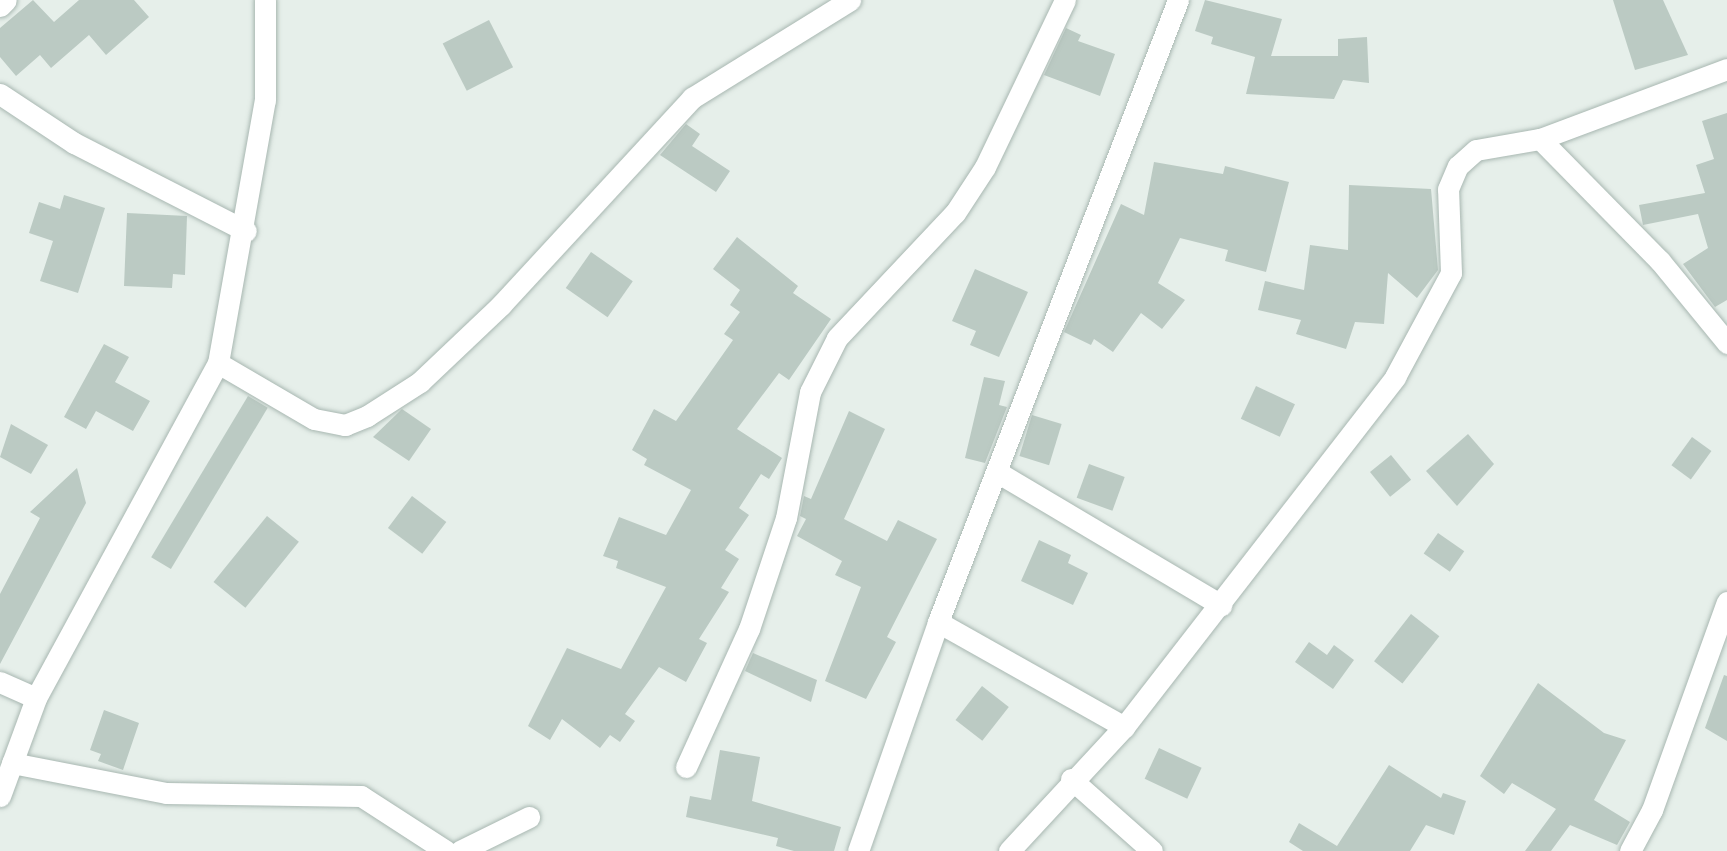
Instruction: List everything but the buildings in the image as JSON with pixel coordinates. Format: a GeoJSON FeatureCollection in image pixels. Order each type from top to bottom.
{"type":"FeatureCollection","features":[{"type":"Feature","properties":{"kind":"street"},"geometry":{"type":"LineString","coordinates":[[0,6],[6,0]]}},
{"type":"Feature","properties":{"kind":"street"},"geometry":{"type":"LineString","coordinates":[[0,796],[36,698],[218,363],[246,231],[265,100],[265,0]]}},
{"type":"Feature","properties":{"kind":"street"},"geometry":{"type":"LineString","coordinates":[[218,363],[314,419],[345,425],[367,415],[420,382],[501,305],[692,98],[850,0]]}},
{"type":"Feature","properties":{"kind":"street"},"geometry":{"type":"LineString","coordinates":[[686,767],[749,629],[786,518],[810,392],[838,338],[955,213],[978,178],[1065,0]]}},
{"type":"Feature","properties":{"kind":"street"},"geometry":{"type":"LineString","coordinates":[[858,851],[938,622],[1178,0]]}},
{"type":"Feature","properties":{"kind":"street"},"geometry":{"type":"LineString","coordinates":[[1009,851],[1071,779],[1124,727],[1387,388],[1438,306],[1451,274],[1448,189],[1458,166],[1476,150],[1540,139],[1727,69]]}},
{"type":"Feature","properties":{"kind":"street"},"geometry":{"type":"LineString","coordinates":[[0,94],[74,143],[246,231]]}},
{"type":"Feature","properties":{"kind":"street"},"geometry":{"type":"LineString","coordinates":[[1540,139],[1660,261],[1727,343]]}},
{"type":"Feature","properties":{"kind":"street"},"geometry":{"type":"LineString","coordinates":[[997,472],[1221,605]]}},
{"type":"Feature","properties":{"kind":"street"},"geometry":{"type":"LineString","coordinates":[[1630,851],[1652,810],[1727,602]]}},
{"type":"Feature","properties":{"kind":"street"},"geometry":{"type":"LineString","coordinates":[[938,622],[1124,727]]}},
{"type":"Feature","properties":{"kind":"street"},"geometry":{"type":"LineString","coordinates":[[0,681],[36,698]]}},
{"type":"Feature","properties":{"kind":"street"},"geometry":{"type":"LineString","coordinates":[[12,763],[166,793],[362,796],[446,851]]}},
{"type":"Feature","properties":{"kind":"street"},"geometry":{"type":"LineString","coordinates":[[1071,779],[1152,851]]}},
{"type":"Feature","properties":{"kind":"street"},"geometry":{"type":"LineString","coordinates":[[460,851],[529,817]]}}]}
